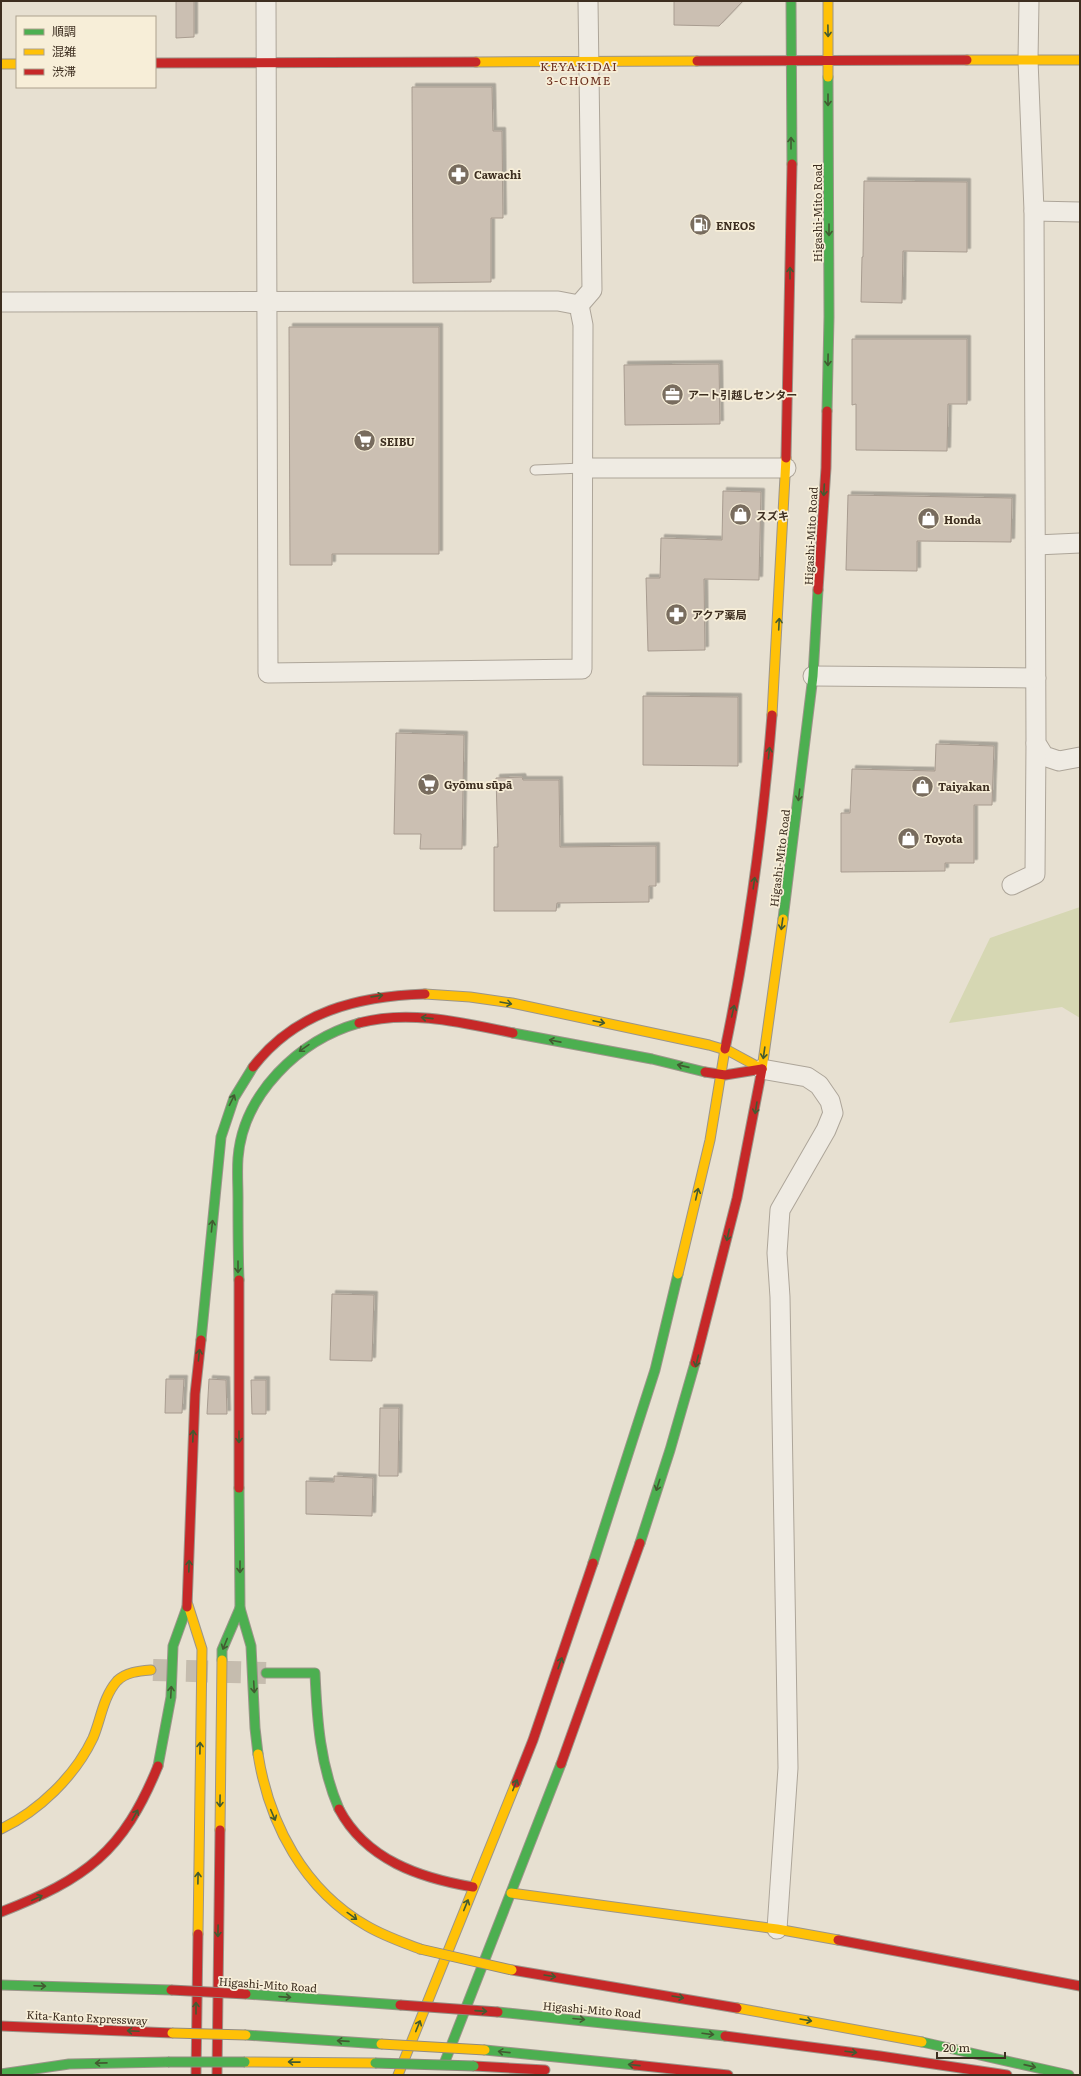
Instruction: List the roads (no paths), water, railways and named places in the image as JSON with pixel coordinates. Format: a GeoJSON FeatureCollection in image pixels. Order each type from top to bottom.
{"type":"FeatureCollection","features":[{"type":"Feature","properties":{"kind":"main road","name":"Higashi-Mito Road"},"geometry":{"type":"LineString","coordinates":[[398,2075],[533,1740],[572,1628],[655,1370],[710,1140],[720,1075],[738,990],[760,833],[776,676],[786,468],[790,305],[791,1]]}},
{"type":"Feature","properties":{"kind":"main road","name":"Higashi-Mito Road"},"geometry":{"type":"LineString","coordinates":[[440,2075],[610,1633],[691,1384],[749,1148],[762,1069],[790,871],[813,676],[826,444],[829,316],[828,1]]}},
{"type":"Feature","properties":{"kind":"main road"},"geometry":{"type":"LineString","coordinates":[[156,62],[1080,60]]}},
{"type":"Feature","properties":{"kind":"main road"},"geometry":{"type":"LineString","coordinates":[[1,64],[16,64]]}},
{"type":"Feature","properties":{"kind":"main road"},"geometry":{"type":"LineString","coordinates":[[1,1912],[35,1899],[91,1867],[110,1849],[131,1822],[148,1793],[158,1766],[171,1698],[173,1646],[188,1605],[195,1394],[220,1137],[225,1114],[236,1093],[247,1073],[264,1053],[298,1024],[340,1004],[382,996],[416,994],[474,997],[725,1049],[762,1069]]}},
{"type":"Feature","properties":{"kind":"main road"},"geometry":{"type":"LineString","coordinates":[[762,1069],[720,1075],[671,1063],[464,1023],[425,1018],[392,1016],[364,1020],[341,1028],[316,1040],[294,1055],[277,1074],[249,1116],[241,1135],[238,1158],[240,1608],[252,1650],[256,1738],[270,1807],[282,1836],[301,1867],[322,1891],[342,1909],[364,1925],[420,1949],[512,1970],[646,1991],[910,2039],[1069,2075]]}},
{"type":"Feature","properties":{"kind":"main road"},"geometry":{"type":"LineString","coordinates":[[188,1605],[202,1649],[196,2075]]}},
{"type":"Feature","properties":{"kind":"main road"},"geometry":{"type":"LineString","coordinates":[[217,2075],[222,1650],[240,1608]]}},
{"type":"Feature","properties":{"kind":"main road"},"geometry":{"type":"LineString","coordinates":[[1,1829],[35,1808],[61,1785],[92,1739],[110,1693],[120,1677],[134,1671],[151,1670]]}},
{"type":"Feature","properties":{"kind":"main road"},"geometry":{"type":"LineString","coordinates":[[266,1673],[315,1672],[321,1760],[327,1781],[342,1815],[366,1844],[385,1858],[406,1870],[431,1878],[473,1887]]}},
{"type":"Feature","properties":{"kind":"main road"},"geometry":{"type":"LineString","coordinates":[[511,1893],[777,1929],[1080,1986]]}},
{"type":"Feature","properties":{"kind":"main road","name":"Higashi-Mito Road"},"geometry":{"type":"LineString","coordinates":[[1,1985],[171,1990],[246,1994],[498,2012],[638,2025],[901,2058],[1007,2075]]}},
{"type":"Feature","properties":{"kind":"main road","name":"Kita-Kanto Expressway"},"geometry":{"type":"LineString","coordinates":[[1,2026],[246,2035],[485,2050],[728,2075]]}},
{"type":"Feature","properties":{"kind":"main road"},"geometry":{"type":"LineString","coordinates":[[1,2074],[69,2064],[168,2062],[376,2063],[474,2066],[553,2071]]}},
{"type":"Feature","properties":{"kind":"main road"},"geometry":{"type":"LineString","coordinates":[[630,2074],[682,2075]]}},
{"type":"Feature","properties":{"kind":"street"},"geometry":{"type":"LineString","coordinates":[[266,1],[268,673],[582,669],[583,325],[579,305]]}},
{"type":"Feature","properties":{"kind":"street"},"geometry":{"type":"LineString","coordinates":[[579,305],[592,290],[588,1]]}},
{"type":"Feature","properties":{"kind":"street"},"geometry":{"type":"LineString","coordinates":[[1012,884],[1035,874],[1036,545],[1034,211],[1028,60],[1029,1]]}},
{"type":"Feature","properties":{"kind":"street"},"geometry":{"type":"LineString","coordinates":[[1034,211],[1080,212]]}},
{"type":"Feature","properties":{"kind":"street"},"geometry":{"type":"LineString","coordinates":[[1,302],[266,300],[558,301],[579,305]]}},
{"type":"Feature","properties":{"kind":"street"},"geometry":{"type":"LineString","coordinates":[[582,468],[786,468]]}},
{"type":"Feature","properties":{"kind":"street"},"geometry":{"type":"LineString","coordinates":[[1036,545],[1080,543]]}},
{"type":"Feature","properties":{"kind":"street"},"geometry":{"type":"LineString","coordinates":[[813,676],[1036,678]]}},
{"type":"Feature","properties":{"kind":"street"},"geometry":{"type":"LineString","coordinates":[[1036,743],[1044,756],[1059,761],[1080,757]]}},
{"type":"Feature","properties":{"kind":"street"},"geometry":{"type":"LineString","coordinates":[[762,1069],[807,1077],[819,1084],[830,1101],[833,1113],[826,1130],[780,1210],[777,1253],[780,1296],[788,1768],[777,1929]]}},
{"type":"Feature","properties":{"kind":"lane"},"geometry":{"type":"LineString","coordinates":[[535,470],[582,468]]}},
{"type":"Feature","properties":{"kind":"tunnel"},"geometry":{"type":"LineString","coordinates":[[153,1670],[266,1673]]}},
{"type":"Feature","properties":{"kind":"place","name":"Cawachi"},"geometry":{"type":"Point","coordinates":[458,174]}},
{"type":"Feature","properties":{"kind":"place","name":"ENEOS"},"geometry":{"type":"Point","coordinates":[700,225]}},
{"type":"Feature","properties":{"kind":"place","name":"アート引越しセンター"},"geometry":{"type":"Point","coordinates":[672,394]}},
{"type":"Feature","properties":{"kind":"place","name":"SEIBU"},"geometry":{"type":"Point","coordinates":[364,441]}},
{"type":"Feature","properties":{"kind":"place","name":"スズキ"},"geometry":{"type":"Point","coordinates":[741,515]}},
{"type":"Feature","properties":{"kind":"place","name":"Honda"},"geometry":{"type":"Point","coordinates":[929,519]}},
{"type":"Feature","properties":{"kind":"place","name":"アクア薬局"},"geometry":{"type":"Point","coordinates":[676,614]}},
{"type":"Feature","properties":{"kind":"place","name":"Gyōmu sūpā"},"geometry":{"type":"Point","coordinates":[429,784]}},
{"type":"Feature","properties":{"kind":"place","name":"Taiyakan"},"geometry":{"type":"Point","coordinates":[922,786]}},
{"type":"Feature","properties":{"kind":"place","name":"Toyota"},"geometry":{"type":"Point","coordinates":[908,838]}},
{"type":"Feature","properties":{"kind":"district","name":"KEYAKIDAI 3-CHOME"},"geometry":{"type":"Point","coordinates":[579,73]}}]}
